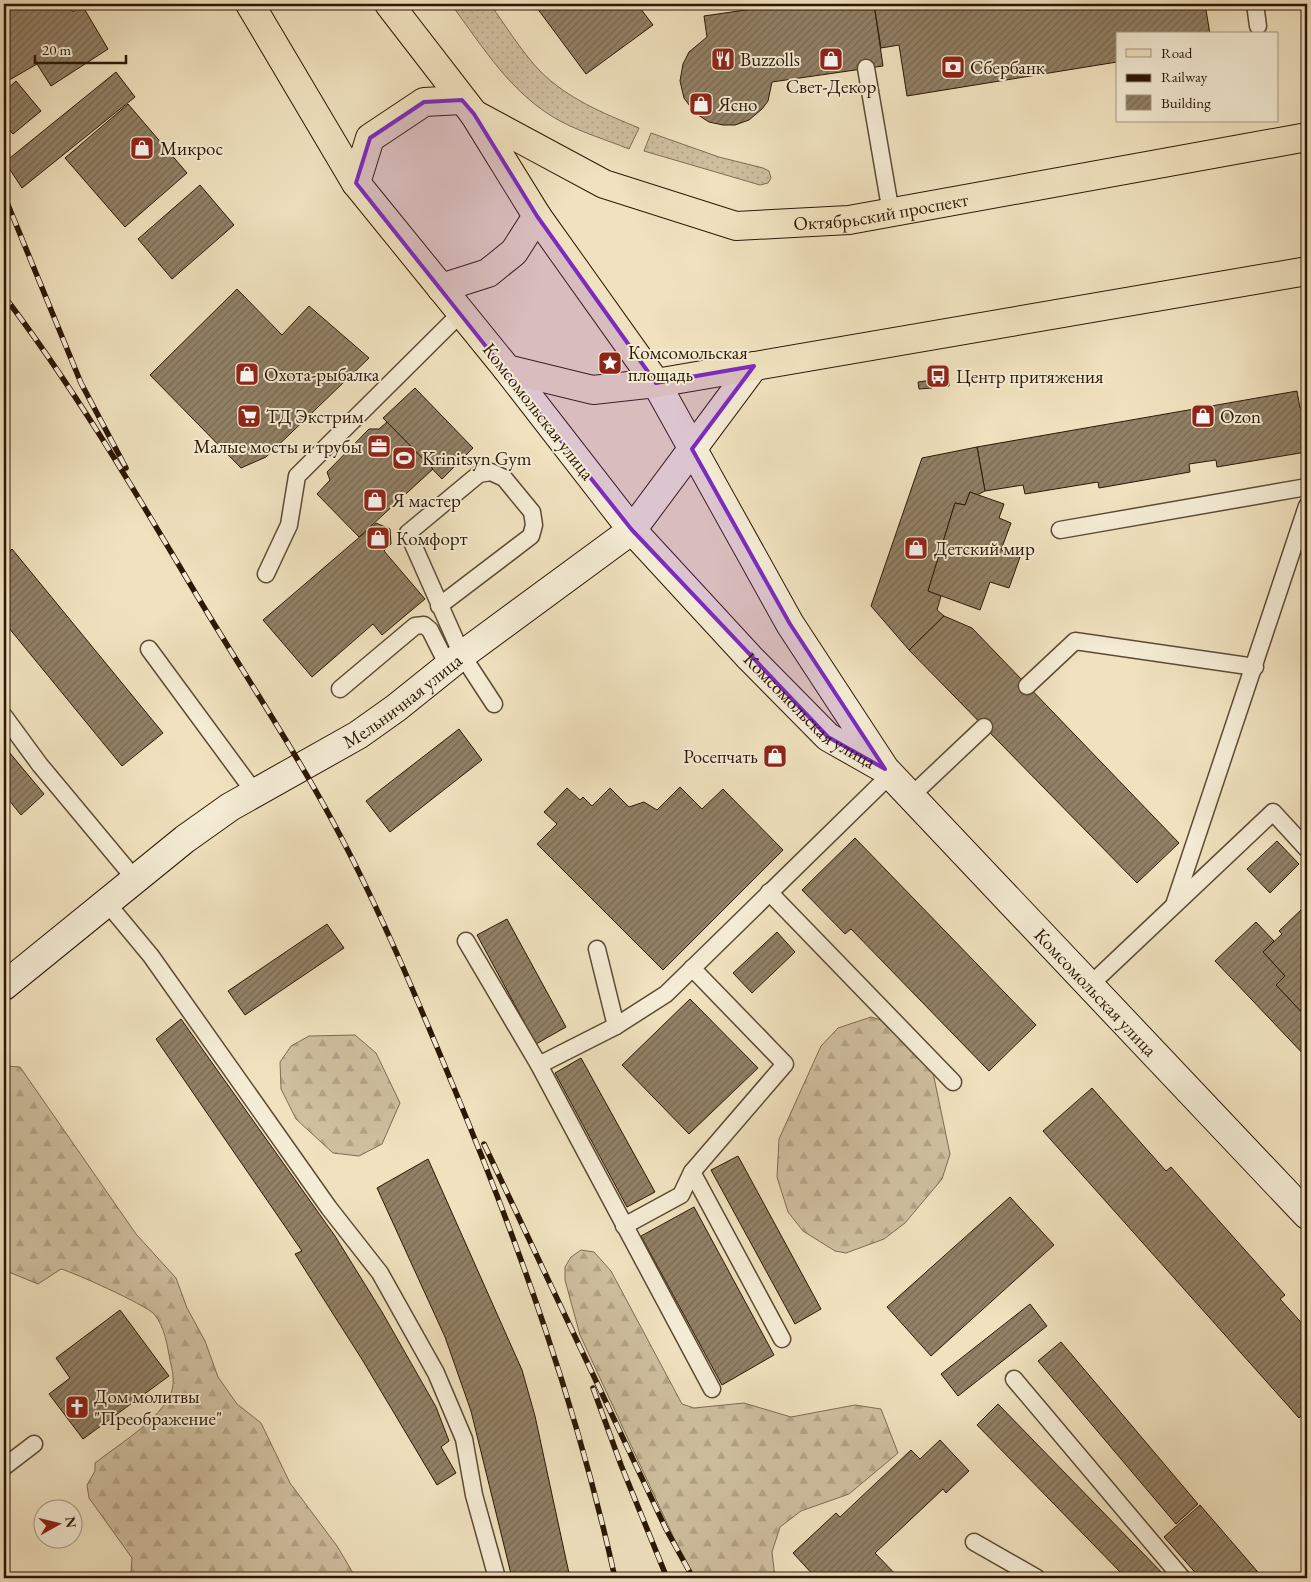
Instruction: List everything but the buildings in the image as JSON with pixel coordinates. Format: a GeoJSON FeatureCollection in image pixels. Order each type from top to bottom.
{"type":"FeatureCollection","features":[{"type":"Feature","properties":{"kind":"main road","name":"Комсомольская улица"},"geometry":{"type":"LineString","coordinates":[[250,4],[356,183],[507,369],[632,530],[828,737],[888,772]]}},
{"type":"Feature","properties":{"kind":"main road","name":"Комсомольская улица"},"geometry":{"type":"LineString","coordinates":[[389,4],[468,107],[537,216],[656,383],[790,624],[888,772],[1307,1216]]}},
{"type":"Feature","properties":{"kind":"main road"},"geometry":{"type":"LineString","coordinates":[[356,183],[370,138],[424,102],[468,107]]}},
{"type":"Feature","properties":{"kind":"main road","name":"Октябрьский проспект"},"geometry":{"type":"LineString","coordinates":[[468,107],[604,184],[736,226],[849,220],[1307,137]]}},
{"type":"Feature","properties":{"kind":"main road"},"geometry":{"type":"LineString","coordinates":[[441,288],[488,273],[514,252],[537,216]]}},
{"type":"Feature","properties":{"kind":"main road"},"geometry":{"type":"LineString","coordinates":[[507,369],[593,390],[656,383],[1307,271]]}},
{"type":"Feature","properties":{"kind":"main road","name":"Мельничная улица"},"geometry":{"type":"LineString","coordinates":[[4,986],[135,879],[224,811],[358,735],[455,660],[632,530],[754,366]]}},
{"type":"Feature","properties":{"kind":"lane"},"geometry":{"type":"LineString","coordinates":[[1255,4],[1258,26]]}},
{"type":"Feature","properties":{"kind":"lane"},"geometry":{"type":"LineString","coordinates":[[866,68],[891,213]]}},
{"type":"Feature","properties":{"kind":"lane"},"geometry":{"type":"LineString","coordinates":[[266,574],[289,525],[297,476],[461,313]]}},
{"type":"Feature","properties":{"kind":"lane"},"geometry":{"type":"LineString","coordinates":[[439,606],[531,536],[534,526],[532,512],[504,478],[491,472],[479,474],[408,533],[439,606],[455,660]]}},
{"type":"Feature","properties":{"kind":"lane"},"geometry":{"type":"LineString","coordinates":[[1060,530],[1307,487]]}},
{"type":"Feature","properties":{"kind":"lane"},"geometry":{"type":"LineString","coordinates":[[1174,906],[1307,506]]}},
{"type":"Feature","properties":{"kind":"lane"},"geometry":{"type":"LineString","coordinates":[[340,689],[415,626],[424,625],[494,704]]}},
{"type":"Feature","properties":{"kind":"lane"},"geometry":{"type":"LineString","coordinates":[[1027,686],[1076,641],[1255,667]]}},
{"type":"Feature","properties":{"kind":"lane"},"geometry":{"type":"LineString","coordinates":[[148,649],[256,793]]}},
{"type":"Feature","properties":{"kind":"lane"},"geometry":{"type":"LineString","coordinates":[[4,716],[40,765],[135,879]]}},
{"type":"Feature","properties":{"kind":"lane"},"geometry":{"type":"LineString","coordinates":[[911,796],[984,727]]}},
{"type":"Feature","properties":{"kind":"lane"},"geometry":{"type":"LineString","coordinates":[[539,1065],[616,1026],[666,994],[888,772]]}},
{"type":"Feature","properties":{"kind":"lane"},"geometry":{"type":"LineString","coordinates":[[1090,984],[1272,812],[1307,849]]}},
{"type":"Feature","properties":{"kind":"lane"},"geometry":{"type":"LineString","coordinates":[[770,892],[953,1082]]}},
{"type":"Feature","properties":{"kind":"lane"},"geometry":{"type":"LineString","coordinates":[[107,903],[151,956],[329,1208],[380,1273],[436,1373],[461,1430],[469,1460],[474,1496],[497,1578]]}},
{"type":"Feature","properties":{"kind":"lane"},"geometry":{"type":"LineString","coordinates":[[466,941],[539,1065],[712,1389]]}},
{"type":"Feature","properties":{"kind":"lane"},"geometry":{"type":"LineString","coordinates":[[597,949],[616,1026]]}},
{"type":"Feature","properties":{"kind":"lane"},"geometry":{"type":"LineString","coordinates":[[624,1226],[681,1195],[692,1172],[785,1064],[692,968]]}},
{"type":"Feature","properties":{"kind":"lane"},"geometry":{"type":"LineString","coordinates":[[692,1172],[782,1339]]}},
{"type":"Feature","properties":{"kind":"lane"},"geometry":{"type":"LineString","coordinates":[[1014,1378],[1182,1578]]}},
{"type":"Feature","properties":{"kind":"lane"},"geometry":{"type":"LineString","coordinates":[[4,1467],[34,1444]]}},
{"type":"Feature","properties":{"kind":"lane"},"geometry":{"type":"LineString","coordinates":[[974,1542],[1037,1578]]}},
{"type":"Feature","properties":{"kind":"highlighted area"},"geometry":{"type":"Polygon","coordinates":[[[462,100],[474,114],[537,216],[656,383],[754,366],[692,449],[790,624],[885,769],[828,737],[632,530],[356,183],[370,138],[424,102],[462,100]]]}},
{"type":"Feature","properties":{"kind":"green space"},"geometry":{"type":"Polygon","coordinates":[[[451,4],[490,4],[526,55],[551,81],[586,104],[639,128],[629,149],[562,122],[528,99],[513,85],[487,53],[451,4]]]}},
{"type":"Feature","properties":{"kind":"green space"},"geometry":{"type":"Polygon","coordinates":[[[651,133],[719,157],[763,168],[769,171],[771,178],[768,183],[760,185],[644,151],[651,133]]]}},
{"type":"Feature","properties":{"kind":"green space"},"geometry":{"type":"Polygon","coordinates":[[[871,1017],[897,1025],[932,1068],[950,1154],[942,1179],[905,1223],[884,1239],[846,1253],[835,1251],[803,1231],[788,1212],[777,1177],[779,1139],[821,1046],[838,1028],[871,1017]]]}},
{"type":"Feature","properties":{"kind":"green space"},"geometry":{"type":"Polygon","coordinates":[[[355,1035],[376,1053],[400,1103],[382,1144],[359,1156],[333,1153],[296,1119],[281,1089],[280,1062],[291,1046],[309,1036],[355,1035]]]}},
{"type":"Feature","properties":{"kind":"green space"},"geometry":{"type":"Polygon","coordinates":[[[4,1066],[20,1067],[136,1234],[176,1278],[187,1308],[205,1341],[218,1377],[237,1404],[261,1423],[290,1483],[337,1546],[356,1578],[124,1578],[131,1572],[132,1558],[89,1498],[87,1485],[95,1471],[95,1463],[150,1421],[169,1399],[173,1377],[167,1342],[161,1325],[154,1314],[94,1282],[61,1269],[38,1284],[4,1270],[4,1066]]]}},
{"type":"Feature","properties":{"kind":"green space"},"geometry":{"type":"Polygon","coordinates":[[[581,1250],[594,1252],[611,1271],[682,1404],[694,1408],[744,1403],[791,1417],[855,1405],[881,1409],[898,1453],[849,1494],[801,1511],[780,1527],[772,1552],[775,1578],[692,1577],[580,1335],[565,1280],[565,1267],[571,1257],[581,1250]]]}},
{"type":"Feature","properties":{"kind":"railway"},"geometry":{"type":"LineString","coordinates":[[4,195],[81,383],[126,468]]}},
{"type":"Feature","properties":{"kind":"railway"},"geometry":{"type":"LineString","coordinates":[[4,296],[57,370],[132,486],[309,779],[342,839],[372,900],[401,962],[454,1088],[524,1269],[584,1453],[615,1578]]}},
{"type":"Feature","properties":{"kind":"railway"},"geometry":{"type":"LineString","coordinates":[[484,1144],[666,1529],[693,1578]]}},
{"type":"Feature","properties":{"kind":"railway"},"geometry":{"type":"LineString","coordinates":[[593,1388],[621,1465],[667,1578]]}},
{"type":"Feature","properties":{"kind":"place","name":"Buzzolls"},"geometry":{"type":"Point","coordinates":[723,59]}},
{"type":"Feature","properties":{"kind":"place","name":"Свет-Декор"},"geometry":{"type":"Point","coordinates":[831,59]}},
{"type":"Feature","properties":{"kind":"place","name":"Сбербанк"},"geometry":{"type":"Point","coordinates":[953,67]}},
{"type":"Feature","properties":{"kind":"place","name":"Ясно"},"geometry":{"type":"Point","coordinates":[701,104]}},
{"type":"Feature","properties":{"kind":"place","name":"Микрос"},"geometry":{"type":"Point","coordinates":[142,148]}},
{"type":"Feature","properties":{"kind":"place","name":"Комсомольская площадь"},"geometry":{"type":"Point","coordinates":[610,363]}},
{"type":"Feature","properties":{"kind":"place","name":"Охота-рыбалка"},"geometry":{"type":"Point","coordinates":[247,374]}},
{"type":"Feature","properties":{"kind":"place","name":"Центр притяжения"},"geometry":{"type":"Point","coordinates":[938,376]}},
{"type":"Feature","properties":{"kind":"place","name":"ТД Экстрим"},"geometry":{"type":"Point","coordinates":[249,416]}},
{"type":"Feature","properties":{"kind":"place","name":"Ozon"},"geometry":{"type":"Point","coordinates":[1203,416]}},
{"type":"Feature","properties":{"kind":"place","name":"Малые мосты и трубы"},"geometry":{"type":"Point","coordinates":[379,446]}},
{"type":"Feature","properties":{"kind":"place","name":"Krinitsyn Gym"},"geometry":{"type":"Point","coordinates":[404,458]}},
{"type":"Feature","properties":{"kind":"place","name":"Я мастер"},"geometry":{"type":"Point","coordinates":[375,500]}},
{"type":"Feature","properties":{"kind":"place","name":"Комфорт"},"geometry":{"type":"Point","coordinates":[378,538]}},
{"type":"Feature","properties":{"kind":"place","name":"Детский мир"},"geometry":{"type":"Point","coordinates":[916,548]}},
{"type":"Feature","properties":{"kind":"place","name":"Росепчать"},"geometry":{"type":"Point","coordinates":[775,756]}},
{"type":"Feature","properties":{"kind":"place","name":"Дом молитвы \"Преображение\""},"geometry":{"type":"Point","coordinates":[77,1407]}}]}
